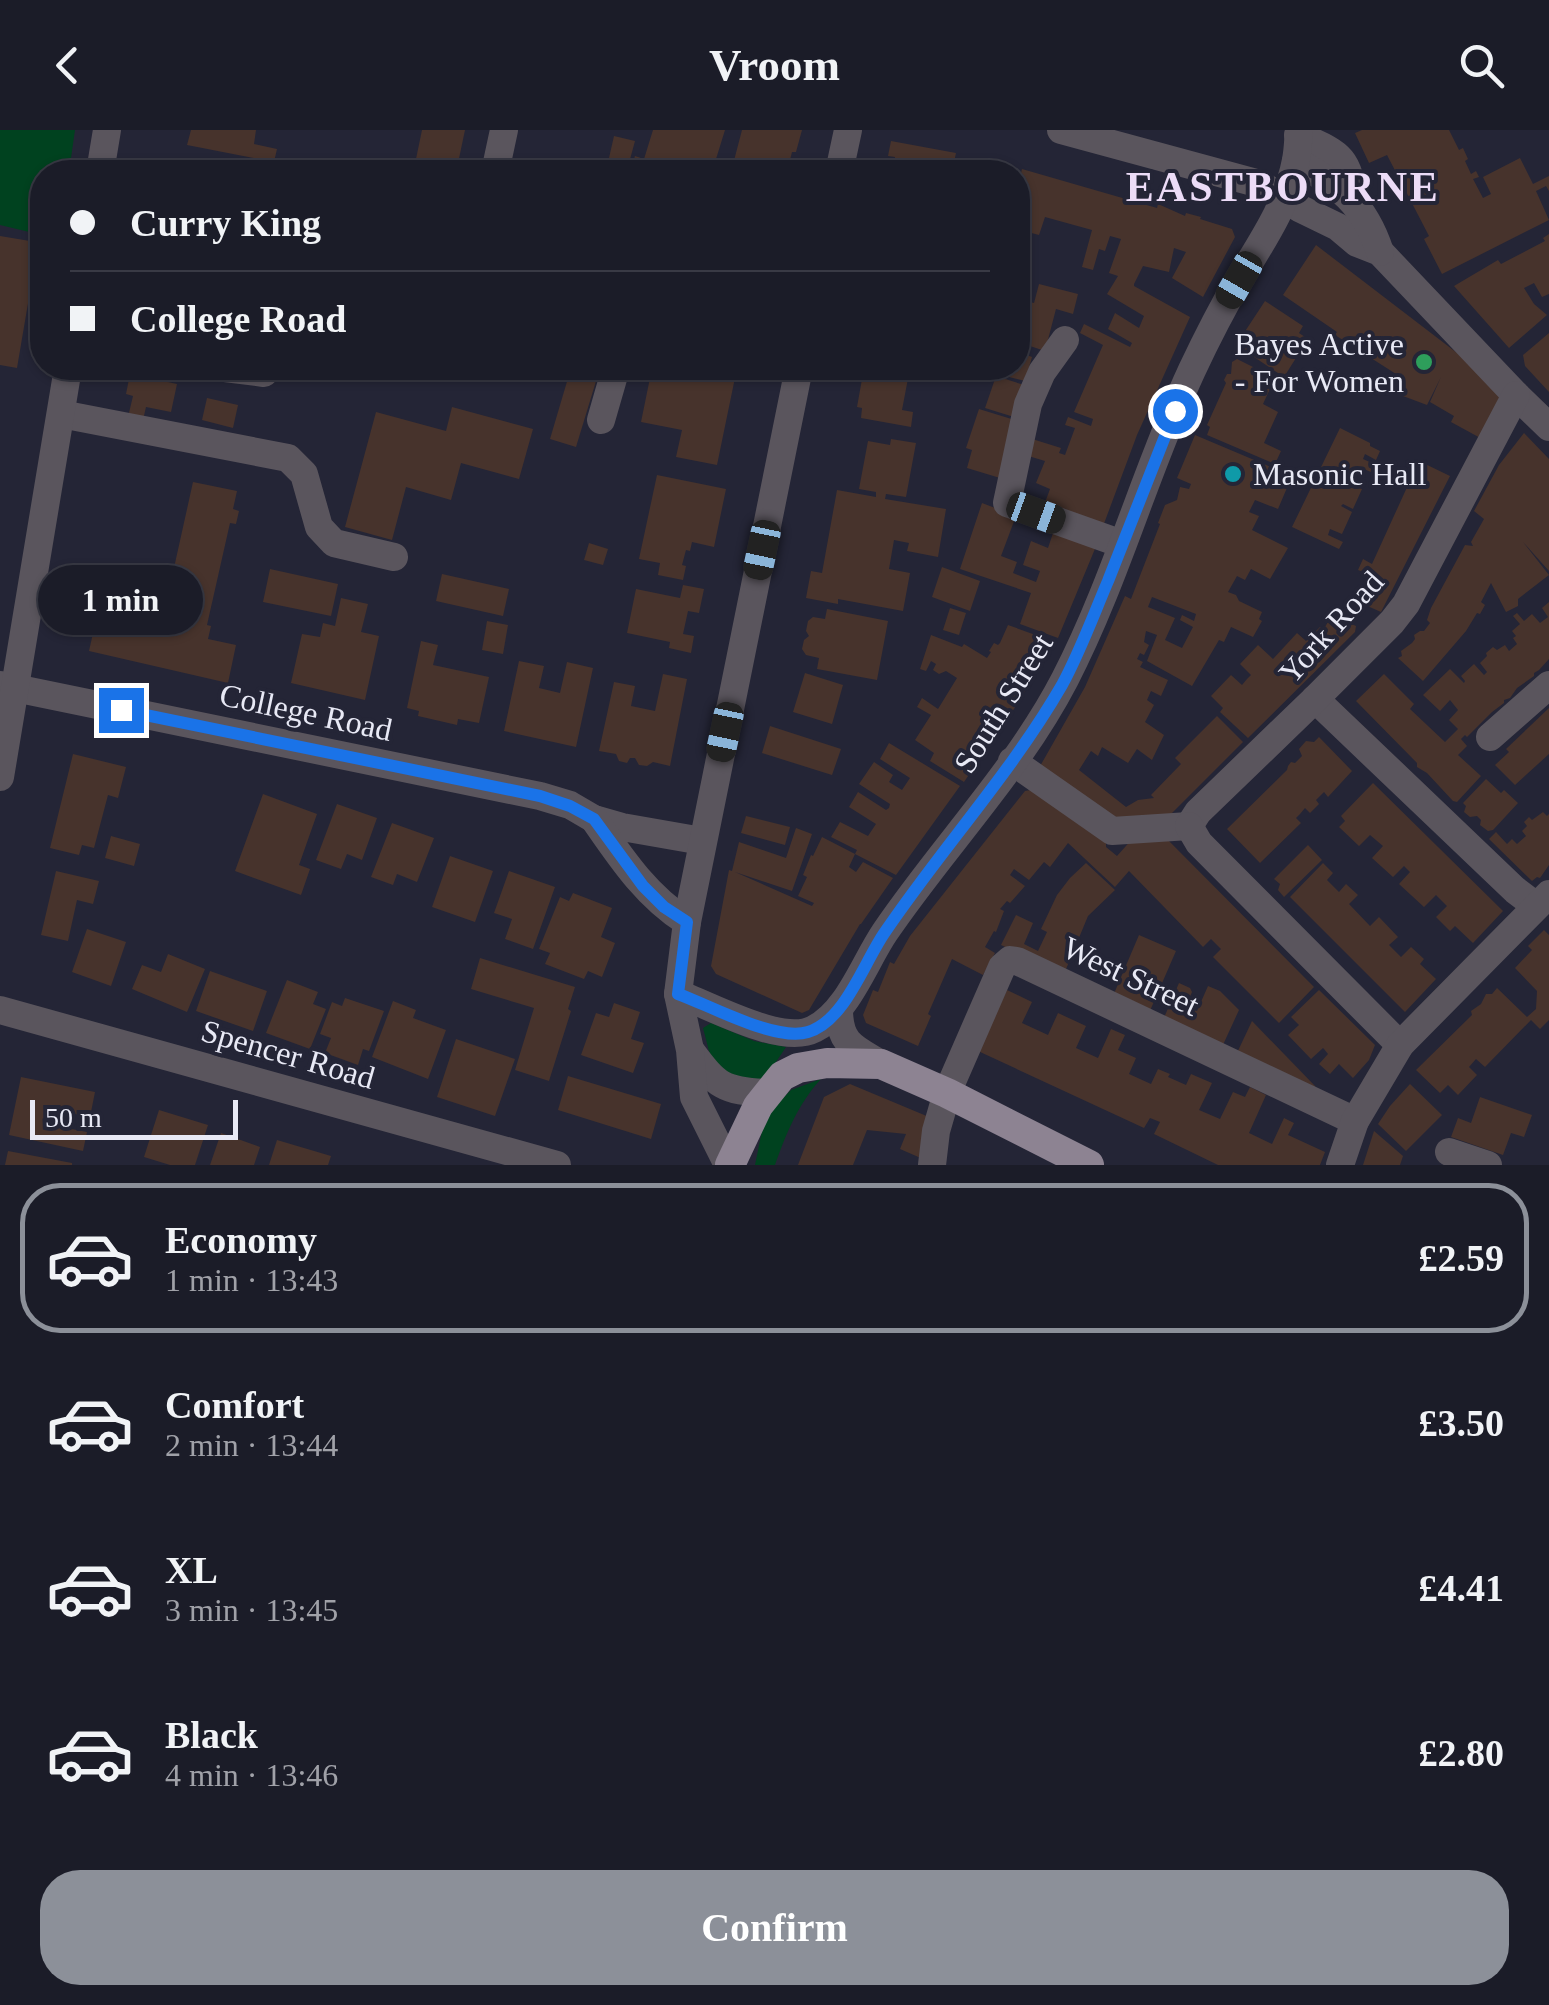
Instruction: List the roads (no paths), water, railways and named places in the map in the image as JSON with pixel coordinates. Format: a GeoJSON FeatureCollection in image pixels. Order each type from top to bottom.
{"type":"FeatureCollection","features":[{"type":"Feature","properties":{"kind":"main road"},"geometry":{"type":"LineString","coordinates":[[729,1165],[767,1093],[782,1076],[814,1064],[881,1064],[1089,1165]]}},
{"type":"Feature","properties":{"kind":"street"},"geometry":{"type":"LineString","coordinates":[[102,160],[107,130]]}},
{"type":"Feature","properties":{"kind":"street"},"geometry":{"type":"LineString","coordinates":[[498,160],[504,130]]}},
{"type":"Feature","properties":{"kind":"street"},"geometry":{"type":"LineString","coordinates":[[842,160],[848,130]]}},
{"type":"Feature","properties":{"kind":"street"},"geometry":{"type":"LineString","coordinates":[[1061,130],[1260,184],[1338,227],[1357,243],[1380,252]]}},
{"type":"Feature","properties":{"kind":"street"},"geometry":{"type":"LineString","coordinates":[[1297,142],[1371,226],[1380,252],[1549,427]]}},
{"type":"Feature","properties":{"kind":"street","name":"South Street"},"geometry":{"type":"LineString","coordinates":[[678,994],[784,1034],[811,1031],[839,1009],[885,932],[1012,761],[1064,682],[1194,366],[1275,219],[1297,142]]}},
{"type":"Feature","properties":{"kind":"street"},"geometry":{"type":"LineString","coordinates":[[1065,340],[1042,372],[1028,404],[1007,503],[1122,544]]}},
{"type":"Feature","properties":{"kind":"street"},"geometry":{"type":"LineString","coordinates":[[0,777],[8,687],[66,380]]}},
{"type":"Feature","properties":{"kind":"street"},"geometry":{"type":"LineString","coordinates":[[600,420],[612,380]]}},
{"type":"Feature","properties":{"kind":"street"},"geometry":{"type":"LineString","coordinates":[[729,1165],[694,1097],[690,1050],[678,994],[702,841],[797,380]]}},
{"type":"Feature","properties":{"kind":"street","name":"York Road"},"geometry":{"type":"LineString","coordinates":[[1190,826],[1198,812],[1406,604],[1516,395]]}},
{"type":"Feature","properties":{"kind":"street"},"geometry":{"type":"LineString","coordinates":[[61,414],[288,458],[304,474],[320,527],[334,543],[394,557]]}},
{"type":"Feature","properties":{"kind":"street"},"geometry":{"type":"LineString","coordinates":[[1490,737],[1549,685]]}},
{"type":"Feature","properties":{"kind":"street","name":"College Road"},"geometry":{"type":"LineString","coordinates":[[8,687],[540,796],[622,827],[702,841]]}},
{"type":"Feature","properties":{"kind":"street"},"geometry":{"type":"LineString","coordinates":[[1315,699],[1516,890],[1542,900],[1400,1045],[1355,1121],[1340,1165]]}},
{"type":"Feature","properties":{"kind":"street"},"geometry":{"type":"LineString","coordinates":[[1012,761],[1112,831],[1190,826],[1200,844],[1400,1045]]}},
{"type":"Feature","properties":{"kind":"street","name":"College Road"},"geometry":{"type":"LineString","coordinates":[[594,819],[643,886],[687,922]]}},
{"type":"Feature","properties":{"kind":"street","name":"West Street"},"geometry":{"type":"LineString","coordinates":[[947,1093],[1002,967],[1010,960],[1355,1121]]}},
{"type":"Feature","properties":{"kind":"street"},"geometry":{"type":"LineString","coordinates":[[839,1009],[839,1026],[846,1039],[881,1064]]}},
{"type":"Feature","properties":{"kind":"street","name":"Spencer Road"},"geometry":{"type":"LineString","coordinates":[[0,1010],[554,1165]]}},
{"type":"Feature","properties":{"kind":"street"},"geometry":{"type":"LineString","coordinates":[[690,1050],[720,1084],[732,1090],[767,1093]]}},
{"type":"Feature","properties":{"kind":"street"},"geometry":{"type":"LineString","coordinates":[[932,1165],[947,1093]]}},
{"type":"Feature","properties":{"kind":"street"},"geometry":{"type":"LineString","coordinates":[[1450,1152],[1488,1165]]}},
{"type":"Feature","properties":{"kind":"place","name":"Bayes Active - For Women"},"geometry":{"type":"Point","coordinates":[1424,362]}},
{"type":"Feature","properties":{"kind":"place","name":"Masonic Hall"},"geometry":{"type":"Point","coordinates":[1233,474]}},
{"type":"Feature","properties":{"kind":"district","name":"EASTBOURNE"},"geometry":{"type":"Point","coordinates":[1283,186]}}]}
